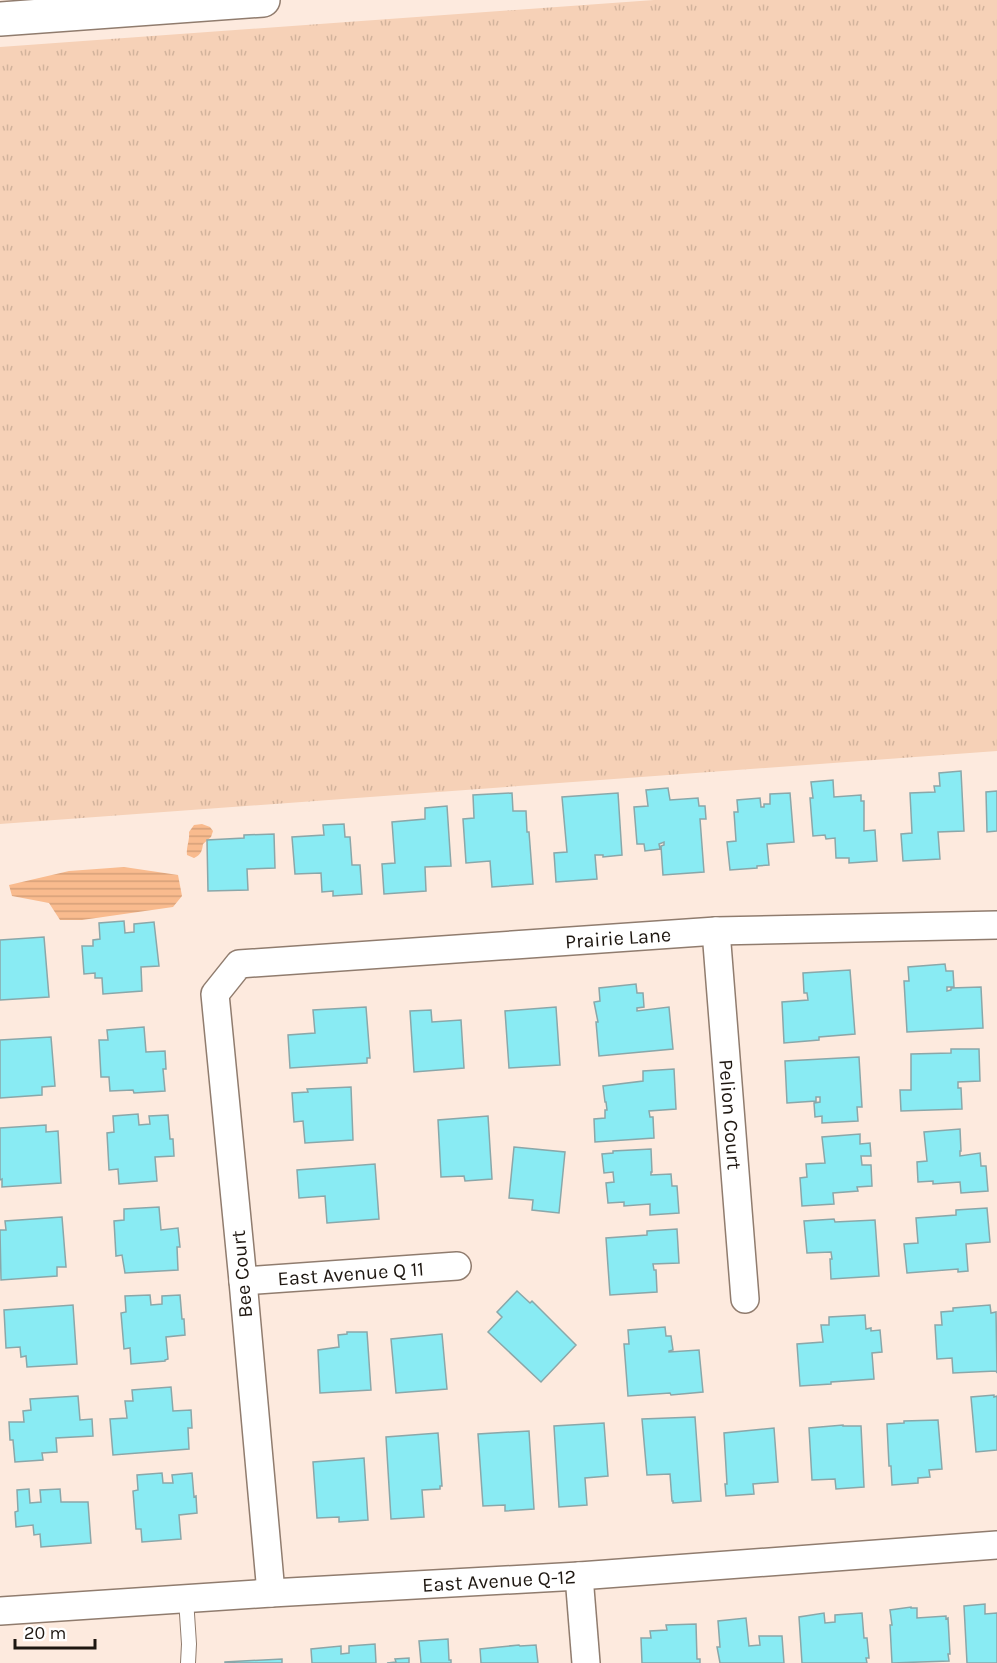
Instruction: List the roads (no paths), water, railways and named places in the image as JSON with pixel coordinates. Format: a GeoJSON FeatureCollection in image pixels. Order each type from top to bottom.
{"type":"FeatureCollection","features":[{"type":"Feature","properties":{"kind":"highway"},"geometry":{"type":"LineString","coordinates":[[0,19],[263,0]]}},
{"type":"Feature","properties":{"kind":"street","name":"Prairie Lane"},"geometry":{"type":"LineString","coordinates":[[239,964],[716,931],[997,925]]}},
{"type":"Feature","properties":{"kind":"street","name":"Pelion Court"},"geometry":{"type":"LineString","coordinates":[[716,931],[745,1299]]}},
{"type":"Feature","properties":{"kind":"street","name":"Bee Court"},"geometry":{"type":"LineString","coordinates":[[239,964],[215,994],[271,1593]]}},
{"type":"Feature","properties":{"kind":"street","name":"East Avenue Q 11"},"geometry":{"type":"LineString","coordinates":[[243,1281],[457,1266]]}},
{"type":"Feature","properties":{"kind":"street","name":"East Avenue Q-12"},"geometry":{"type":"LineString","coordinates":[[0,1611],[579,1576],[997,1545]]}},
{"type":"Feature","properties":{"kind":"street"},"geometry":{"type":"LineString","coordinates":[[579,1576],[586,1663]]}},
{"type":"Feature","properties":{"kind":"lane"},"geometry":{"type":"LineString","coordinates":[[186,1599],[188,1663]]}}]}
